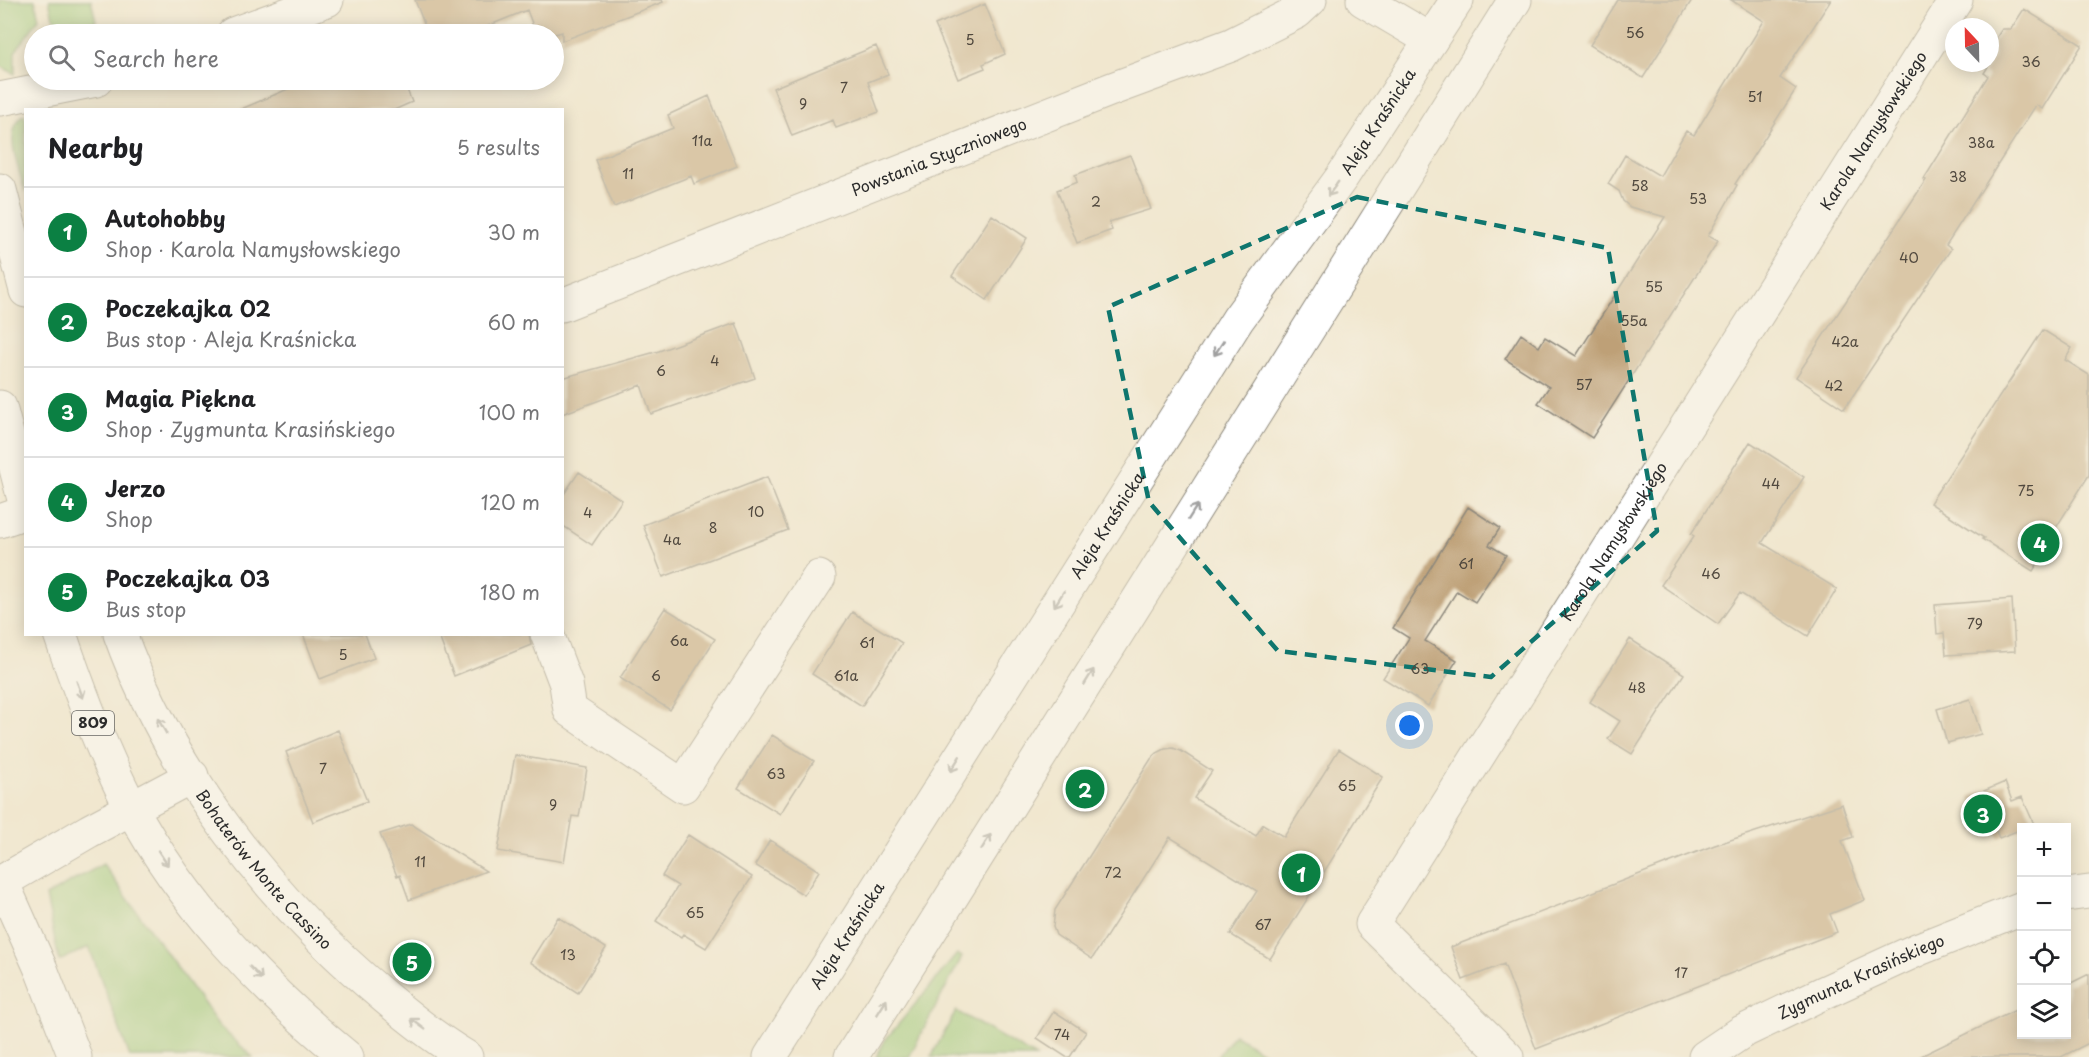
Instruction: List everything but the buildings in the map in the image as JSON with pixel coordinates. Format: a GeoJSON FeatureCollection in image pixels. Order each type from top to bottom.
{"type":"FeatureCollection","features":[{"type":"Feature","properties":{"kind":"main road"},"geometry":{"type":"LineString","coordinates":[[261,24],[327,0]]}},
{"type":"Feature","properties":{"kind":"main road","name":"Powstania Styczniowego"},"geometry":{"type":"LineString","coordinates":[[564,304],[1112,88],[1231,45],[1297,12],[1310,0]]}},
{"type":"Feature","properties":{"kind":"main road"},"geometry":{"type":"LineString","coordinates":[[1363,0],[1431,40]]}},
{"type":"Feature","properties":{"kind":"main road","name":"Aleja Kraśnicka"},"geometry":{"type":"LineString","coordinates":[[766,1052],[1238,319],[1342,177],[1457,0]]}},
{"type":"Feature","properties":{"kind":"main road"},"geometry":{"type":"LineString","coordinates":[[851,1057],[1515,0]]}},
{"type":"Feature","properties":{"kind":"main road","name":"Karola Namysłowskiego"},"geometry":{"type":"LineString","coordinates":[[1507,1057],[1372,924],[1956,0]]}},
{"type":"Feature","properties":{"kind":"main road"},"geometry":{"type":"LineString","coordinates":[[0,99],[45,90]]}},
{"type":"Feature","properties":{"kind":"main road"},"geometry":{"type":"LineString","coordinates":[[0,190],[24,283]]}},
{"type":"Feature","properties":{"kind":"main road"},"geometry":{"type":"LineString","coordinates":[[0,407],[24,499]]}},
{"type":"Feature","properties":{"kind":"main road"},"geometry":{"type":"LineString","coordinates":[[0,521],[24,513]]}},
{"type":"Feature","properties":{"kind":"main road"},"geometry":{"type":"LineString","coordinates":[[548,636],[566,684],[570,710],[682,786],[819,577]]}},
{"type":"Feature","properties":{"kind":"main road","name":"809"},"geometry":{"type":"LineString","coordinates":[[61,636],[106,757],[132,809],[176,877],[216,930],[283,1000],[347,1057]]}},
{"type":"Feature","properties":{"kind":"main road","name":"Bohaterów Monte Cassino"},"geometry":{"type":"LineString","coordinates":[[121,636],[155,714],[192,776],[213,810],[273,887],[346,963],[416,1023],[466,1057]]}},
{"type":"Feature","properties":{"kind":"main road"},"geometry":{"type":"LineString","coordinates":[[75,1057],[41,969],[1,883],[192,776]]}},
{"type":"Feature","properties":{"kind":"main road"},"geometry":{"type":"LineString","coordinates":[[2071,894],[2089,892]]}},
{"type":"Feature","properties":{"kind":"main road","name":"Zygmunta Krasińskiego"},"geometry":{"type":"LineString","coordinates":[[1705,1057],[1742,1032],[1824,993],[1919,949],[2017,910]]}},
{"type":"Feature","properties":{"kind":"highlighted area"},"geometry":{"type":"Polygon","coordinates":[[[1357,197],[1608,248],[1657,531],[1491,677],[1278,651],[1149,502],[1108,307],[1357,197]]]}},
{"type":"Feature","properties":{"kind":"green space"},"geometry":{"type":"Polygon","coordinates":[[[0,0],[35,0],[39,19],[35,24],[24,24],[24,40],[15,52],[15,74],[0,66],[0,0]]]}},
{"type":"Feature","properties":{"kind":"green space"},"geometry":{"type":"Polygon","coordinates":[[[49,0],[91,0],[96,21],[59,24],[53,17],[49,0]]]}},
{"type":"Feature","properties":{"kind":"green space"},"geometry":{"type":"Polygon","coordinates":[[[24,114],[24,189],[14,151],[14,131],[17,122],[24,114]]]}},
{"type":"Feature","properties":{"kind":"green space"},"geometry":{"type":"Polygon","coordinates":[[[103,864],[219,1026],[253,1057],[130,1057],[89,947],[59,961],[46,896],[103,864]]]}},
{"type":"Feature","properties":{"kind":"green space"},"geometry":{"type":"Polygon","coordinates":[[[957,954],[962,957],[909,1057],[876,1057],[886,1039],[957,954]]]}},
{"type":"Feature","properties":{"kind":"green space"},"geometry":{"type":"Polygon","coordinates":[[[956,1011],[1036,1057],[931,1057],[956,1011]]]}},
{"type":"Feature","properties":{"kind":"green space"},"geometry":{"type":"Polygon","coordinates":[[[1234,1034],[1270,1057],[1217,1057],[1234,1034]]]}},
{"type":"Feature","properties":{"kind":"place","name":"Jerzo"},"geometry":{"type":"Point","coordinates":[2040,543]}},
{"type":"Feature","properties":{"kind":"place","name":"Poczekajka 02"},"geometry":{"type":"Point","coordinates":[1085,789]}},
{"type":"Feature","properties":{"kind":"place","name":"Magia Piękna"},"geometry":{"type":"Point","coordinates":[1983,814]}},
{"type":"Feature","properties":{"kind":"place","name":"Autohobby"},"geometry":{"type":"Point","coordinates":[1301,873]}},
{"type":"Feature","properties":{"kind":"place","name":"Poczekajka 03"},"geometry":{"type":"Point","coordinates":[412,962]}}]}
